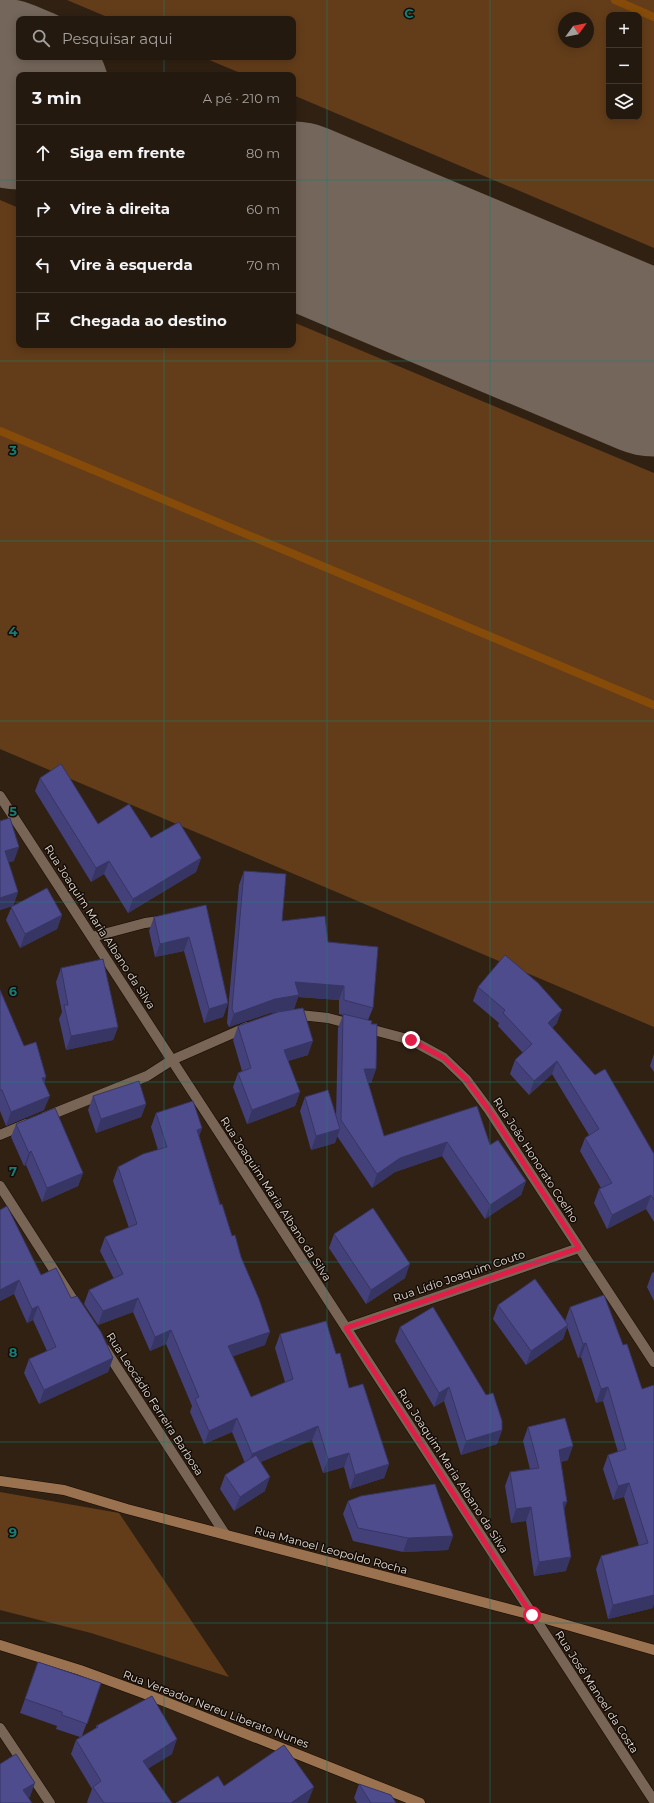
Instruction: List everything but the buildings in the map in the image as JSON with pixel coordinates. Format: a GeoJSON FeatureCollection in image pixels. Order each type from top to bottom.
{"type":"FeatureCollection","features":[{"type":"Feature","properties":{"kind":"main road","name":"Rua Manoel Leopoldo Rocha"},"geometry":{"type":"LineString","coordinates":[[0,1481],[64,1490],[127,1509],[532,1615],[654,1650]]}},
{"type":"Feature","properties":{"kind":"main road","name":"Rua Vereador Nereu Liberato Nunes"},"geometry":{"type":"LineString","coordinates":[[0,1645],[80,1670],[151,1696],[420,1803]]}},
{"type":"Feature","properties":{"kind":"street","name":"Rua Joaquim Maria Albano da Silva"},"geometry":{"type":"LineString","coordinates":[[0,796],[532,1615]]}},
{"type":"Feature","properties":{"kind":"street"},"geometry":{"type":"LineString","coordinates":[[92,937],[145,923],[168,920]]}},
{"type":"Feature","properties":{"kind":"street","name":"Rua João Honorato Coelho"},"geometry":{"type":"LineString","coordinates":[[279,1018],[300,1015],[328,1018],[411,1040],[444,1058],[466,1079],[489,1110],[654,1362]]}},
{"type":"Feature","properties":{"kind":"street"},"geometry":{"type":"LineString","coordinates":[[0,1135],[147,1076],[172,1060],[241,1029],[260,1023]]}},
{"type":"Feature","properties":{"kind":"street"},"geometry":{"type":"LineString","coordinates":[[0,1186],[87,1321]]}},
{"type":"Feature","properties":{"kind":"street","name":"Rua Lídio Joaquim Couto"},"geometry":{"type":"LineString","coordinates":[[346,1328],[579,1248]]}},
{"type":"Feature","properties":{"kind":"street","name":"Rua Leocádio Ferreira Barbosa"},"geometry":{"type":"LineString","coordinates":[[100,1341],[225,1534]]}},
{"type":"Feature","properties":{"kind":"street","name":"Rua José Manoel da Costa"},"geometry":{"type":"LineString","coordinates":[[532,1615],[654,1801]]}},
{"type":"Feature","properties":{"kind":"street"},"geometry":{"type":"LineString","coordinates":[[0,1728],[50,1803]]}},
{"type":"Feature","properties":{"kind":"shaded area"},"geometry":{"type":"Polygon","coordinates":[[[67,0],[654,0],[654,248],[296,96],[296,72],[238,72],[209,60],[296,60],[296,16],[105,16],[67,0]]]}},
{"type":"Feature","properties":{"kind":"shaded area"},"geometry":{"type":"Polygon","coordinates":[[[0,200],[16,207],[16,348],[296,348],[296,323],[654,473],[654,1027],[0,749],[0,200]]]}},
{"type":"Feature","properties":{"kind":"shaded area"},"geometry":{"type":"Polygon","coordinates":[[[0,1492],[119,1513],[229,1677],[91,1633],[0,1610],[0,1492]]]}},
{"type":"Feature","properties":{"kind":"waterway"},"geometry":{"type":"LineString","coordinates":[[615,0],[654,17]]}},
{"type":"Feature","properties":{"kind":"waterway"},"geometry":{"type":"LineString","coordinates":[[0,431],[654,705]]}},
{"type":"Feature","properties":{"kind":"runway"},"geometry":{"type":"LineString","coordinates":[[0,90],[16,97]]}},
{"type":"Feature","properties":{"kind":"runway"},"geometry":{"type":"LineString","coordinates":[[296,214],[654,365]]}},
{"type":"Feature","properties":{"kind":"route"},"geometry":{"type":"LineString","coordinates":[[411,1040],[444,1058],[466,1079],[489,1110],[579,1248],[346,1328],[532,1615]]}}]}
